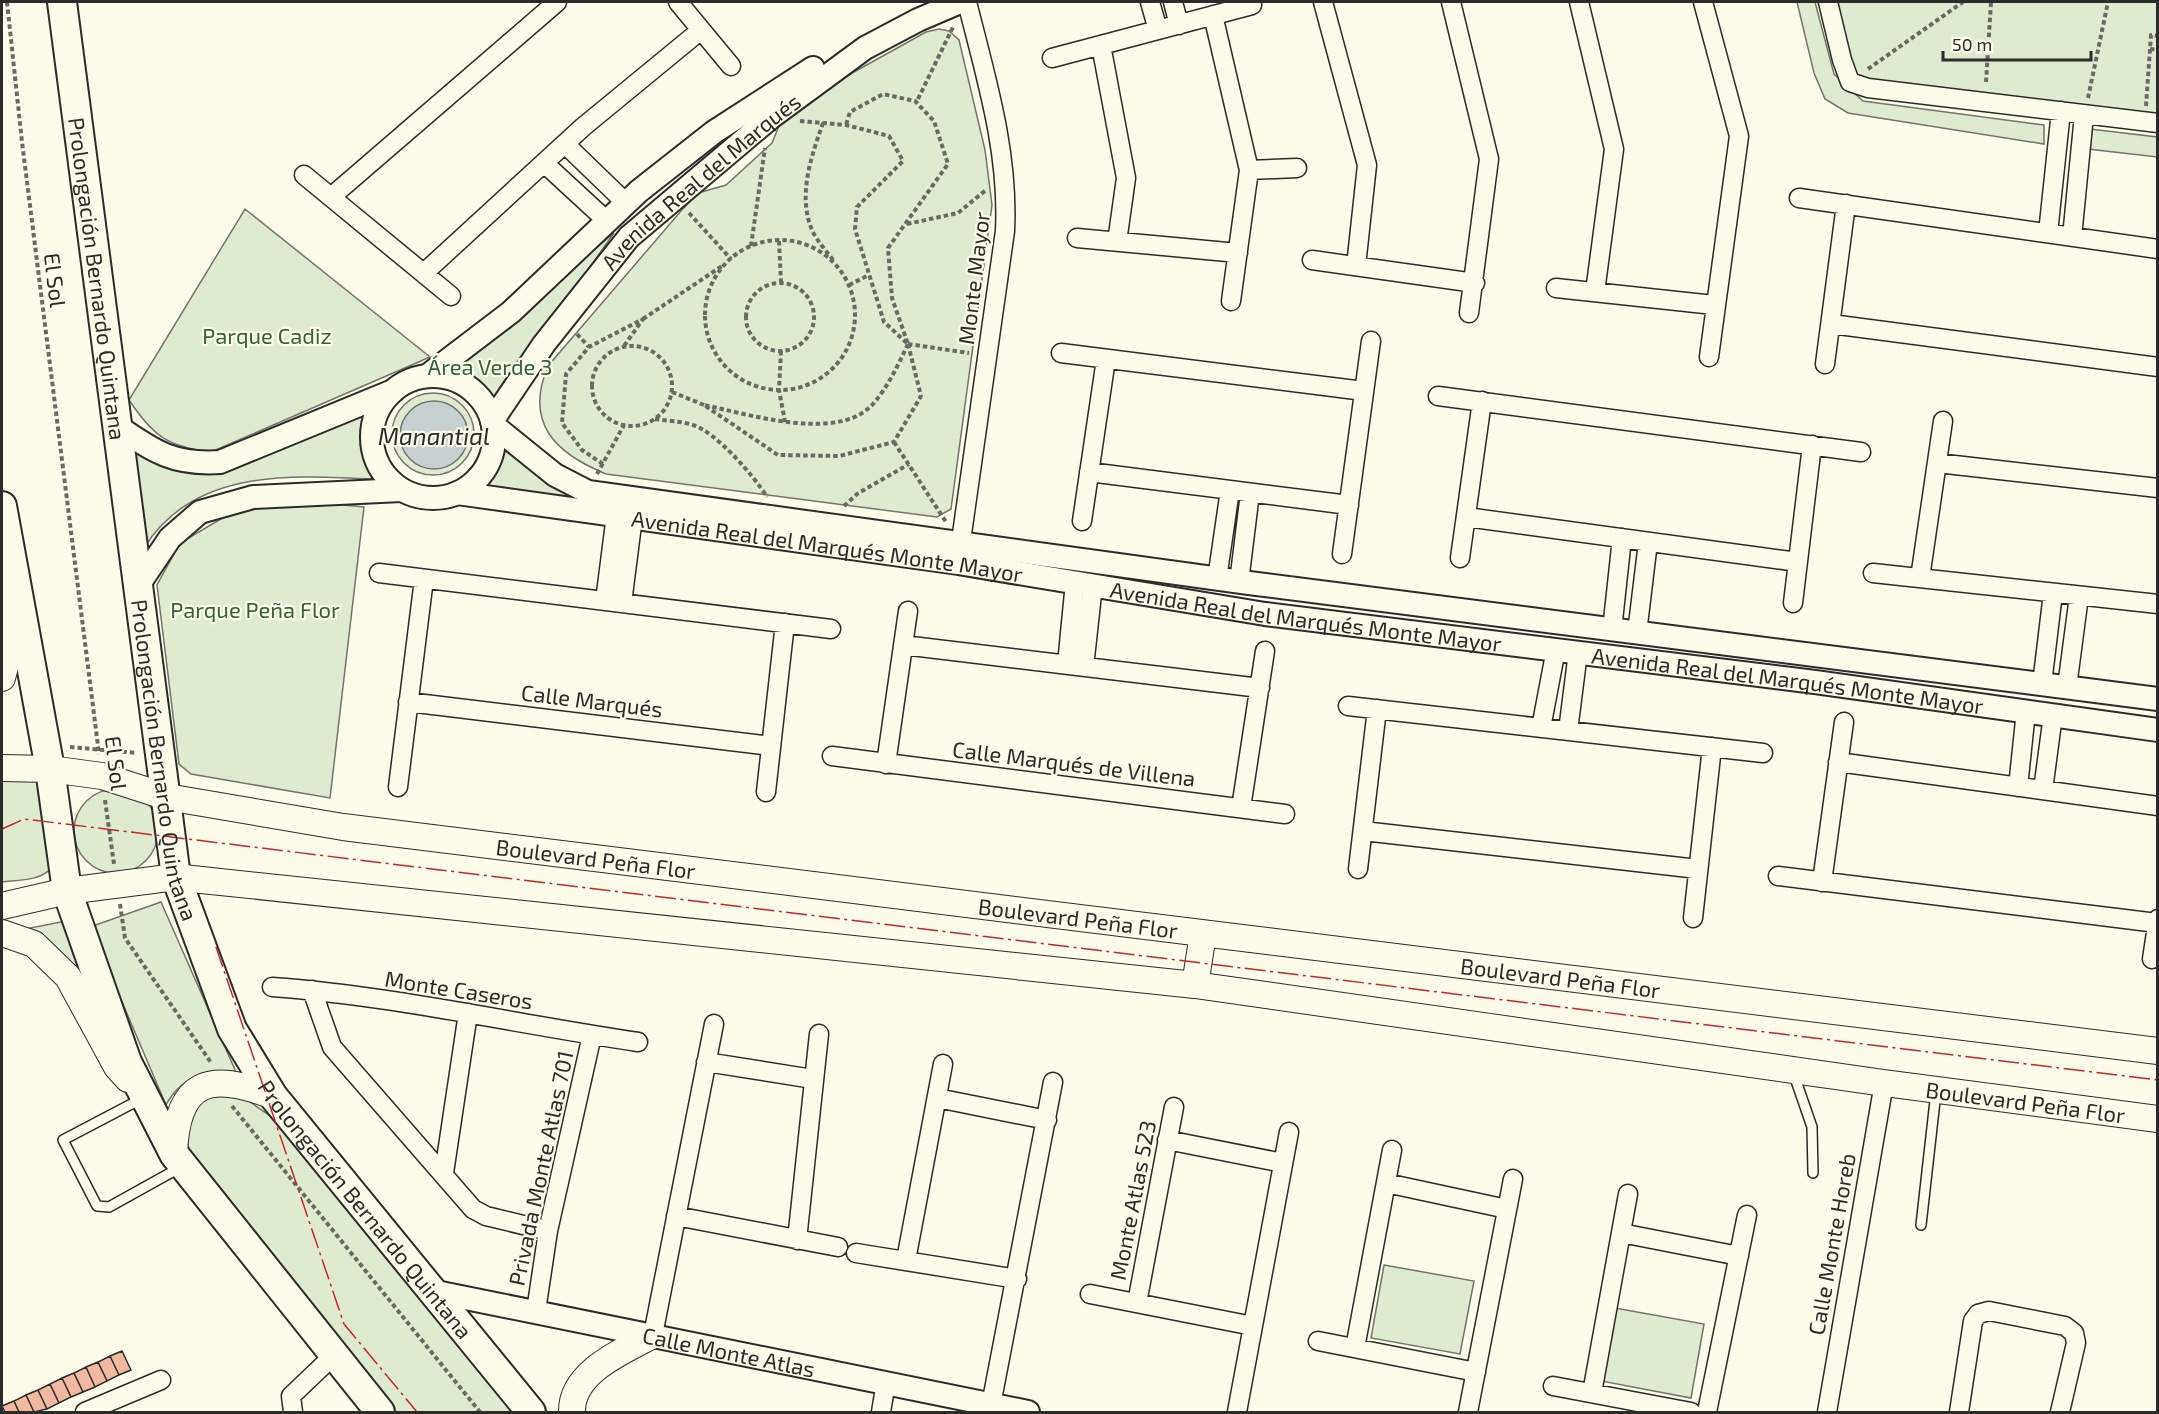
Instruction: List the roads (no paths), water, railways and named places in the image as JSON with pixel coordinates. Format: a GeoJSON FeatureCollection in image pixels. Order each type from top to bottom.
{"type":"FeatureCollection","features":[{"type":"Feature","properties":{"kind":"main road","name":"Prolongación Bernardo Quintana"},"geometry":{"type":"LineString","coordinates":[[62,2],[176,877],[232,1029],[273,1096],[531,1413]]}},
{"type":"Feature","properties":{"kind":"main road"},"geometry":{"type":"LineString","coordinates":[[2,506],[51,769],[67,891],[127,1062],[142,1096],[179,1160],[380,1413]]}},
{"type":"Feature","properties":{"kind":"main road"},"geometry":{"type":"LineString","coordinates":[[2,576],[6,663],[2,678]]}},
{"type":"Feature","properties":{"kind":"main road","name":"Boulevard Peña Flor"},"geometry":{"type":"LineString","coordinates":[[2,768],[51,769],[102,776],[167,797],[343,827],[2157,1051]]}},
{"type":"Feature","properties":{"kind":"main road","name":"Boulevard Peña Flor"},"geometry":{"type":"LineString","coordinates":[[2,906],[67,891],[176,877],[1195,985],[1884,1083],[2157,1119]]}},
{"type":"Feature","properties":{"kind":"main road"},"geometry":{"type":"LineString","coordinates":[[2,933],[34,944],[68,977],[117,1067],[142,1096]]}},
{"type":"Feature","properties":{"kind":"main road"},"geometry":{"type":"LineString","coordinates":[[1195,985],[1203,934]]}},
{"type":"Feature","properties":{"kind":"main road"},"geometry":{"type":"LineString","coordinates":[[179,1160],[176,1122],[183,1103],[202,1088],[219,1081],[247,1086],[273,1096]]}},
{"type":"Feature","properties":{"kind":"main road"},"geometry":{"type":"LineString","coordinates":[[572,1413],[572,1402],[591,1372],[616,1353],[653,1335]]}},
{"type":"Feature","properties":{"kind":"street"},"geometry":{"type":"LineString","coordinates":[[332,197],[557,2]]}},
{"type":"Feature","properties":{"kind":"street"},"geometry":{"type":"LineString","coordinates":[[678,2],[731,66]]}},
{"type":"Feature","properties":{"kind":"street","name":"Avenida Real del Marqués"},"geometry":{"type":"LineString","coordinates":[[427,376],[511,312],[626,203],[714,132],[864,35],[929,2]]}},
{"type":"Feature","properties":{"kind":"street","name":"Monte Mayor"},"geometry":{"type":"LineString","coordinates":[[959,553],[1005,231],[1005,170],[994,110],[967,2]]}},
{"type":"Feature","properties":{"kind":"street"},"geometry":{"type":"LineString","coordinates":[[1150,2],[1158,30]]}},
{"type":"Feature","properties":{"kind":"street"},"geometry":{"type":"LineString","coordinates":[[1173,2],[1179,24]]}},
{"type":"Feature","properties":{"kind":"street"},"geometry":{"type":"LineString","coordinates":[[1323,2],[1367,165],[1356,266]]}},
{"type":"Feature","properties":{"kind":"street"},"geometry":{"type":"LineString","coordinates":[[1451,2],[1489,159],[1475,283],[1469,313]]}},
{"type":"Feature","properties":{"kind":"street"},"geometry":{"type":"LineString","coordinates":[[1579,2],[1614,149],[1594,292]]}},
{"type":"Feature","properties":{"kind":"street"},"geometry":{"type":"LineString","coordinates":[[1703,2],[1739,136],[1714,305],[1709,357]]}},
{"type":"Feature","properties":{"kind":"street"},"geometry":{"type":"LineString","coordinates":[[1828,2],[1842,60],[1850,82],[1868,88],[2151,122]]}},
{"type":"Feature","properties":{"kind":"street"},"geometry":{"type":"LineString","coordinates":[[1052,58],[1252,5]]}},
{"type":"Feature","properties":{"kind":"street","name":"Avenida Real del Marqués"},"geometry":{"type":"LineString","coordinates":[[492,423],[544,344],[629,237],[770,118],[865,48],[918,20],[958,11]]}},
{"type":"Feature","properties":{"kind":"street"},"geometry":{"type":"LineString","coordinates":[[1213,15],[1249,170],[1231,301]]}},
{"type":"Feature","properties":{"kind":"street"},"geometry":{"type":"LineString","coordinates":[[425,272],[565,144],[701,30]]}},
{"type":"Feature","properties":{"kind":"street"},"geometry":{"type":"LineString","coordinates":[[1101,45],[1126,178],[1117,242]]}},
{"type":"Feature","properties":{"kind":"street"},"geometry":{"type":"LineString","coordinates":[[2048,233],[2061,111]]}},
{"type":"Feature","properties":{"kind":"street"},"geometry":{"type":"LineString","coordinates":[[2072,237],[2084,115]]}},
{"type":"Feature","properties":{"kind":"street"},"geometry":{"type":"LineString","coordinates":[[565,144],[626,203]]}},
{"type":"Feature","properties":{"kind":"street"},"geometry":{"type":"LineString","coordinates":[[544,163],[607,221]]}},
{"type":"Feature","properties":{"kind":"street"},"geometry":{"type":"LineString","coordinates":[[1249,170],[1297,168]]}},
{"type":"Feature","properties":{"kind":"street"},"geometry":{"type":"LineString","coordinates":[[304,175],[425,272],[451,296]]}},
{"type":"Feature","properties":{"kind":"street"},"geometry":{"type":"LineString","coordinates":[[1799,198],[2157,249]]}},
{"type":"Feature","properties":{"kind":"street"},"geometry":{"type":"LineString","coordinates":[[1825,364],[1846,204]]}},
{"type":"Feature","properties":{"kind":"street"},"geometry":{"type":"LineString","coordinates":[[1077,238],[1238,253]]}},
{"type":"Feature","properties":{"kind":"street"},"geometry":{"type":"LineString","coordinates":[[1312,260],[1475,283]]}},
{"type":"Feature","properties":{"kind":"street"},"geometry":{"type":"LineString","coordinates":[[1556,288],[1714,305]]}},
{"type":"Feature","properties":{"kind":"street"},"geometry":{"type":"LineString","coordinates":[[1831,324],[2157,367]]}},
{"type":"Feature","properties":{"kind":"street"},"geometry":{"type":"LineString","coordinates":[[1342,554],[1371,341]]}},
{"type":"Feature","properties":{"kind":"street"},"geometry":{"type":"LineString","coordinates":[[1061,353],[1364,391]]}},
{"type":"Feature","properties":{"kind":"street"},"geometry":{"type":"LineString","coordinates":[[1082,520],[1106,359]]}},
{"type":"Feature","properties":{"kind":"street"},"geometry":{"type":"LineString","coordinates":[[117,426],[164,456],[193,464],[220,462],[393,392],[409,381],[427,376],[444,377],[474,392],[485,405],[492,423],[491,455],[484,471],[472,484],[458,493],[439,498],[420,496],[402,490],[254,497],[200,512],[170,538],[139,584]]}},
{"type":"Feature","properties":{"kind":"street"},"geometry":{"type":"LineString","coordinates":[[393,392],[377,415],[372,443],[377,461],[387,477],[402,490]]}},
{"type":"Feature","properties":{"kind":"street"},"geometry":{"type":"LineString","coordinates":[[1438,396],[1860,452]]}},
{"type":"Feature","properties":{"kind":"street"},"geometry":{"type":"LineString","coordinates":[[1460,558],[1482,401]]}},
{"type":"Feature","properties":{"kind":"street"},"geometry":{"type":"LineString","coordinates":[[1920,578],[1943,421]]}},
{"type":"Feature","properties":{"kind":"street","name":"Avenida Real del Marqués Monte Mayor"},"geometry":{"type":"LineString","coordinates":[[492,423],[555,475],[588,492],[824,525],[959,553],[1084,584],[1265,614],[1815,682],[2157,730]]}},
{"type":"Feature","properties":{"kind":"street"},"geometry":{"type":"LineString","coordinates":[[1793,603],[1812,445]]}},
{"type":"Feature","properties":{"kind":"street"},"geometry":{"type":"LineString","coordinates":[[1937,463],[2157,488]]}},
{"type":"Feature","properties":{"kind":"street"},"geometry":{"type":"LineString","coordinates":[[1089,472],[1349,505]]}},
{"type":"Feature","properties":{"kind":"street"},"geometry":{"type":"LineString","coordinates":[[1228,580],[1230,490]]}},
{"type":"Feature","properties":{"kind":"street","name":"Avenida Real del Marqués Monte Mayor"},"geometry":{"type":"LineString","coordinates":[[458,493],[625,516],[1228,580],[2157,699]]}},
{"type":"Feature","properties":{"kind":"street"},"geometry":{"type":"LineString","coordinates":[[1228,580],[1250,493]]}},
{"type":"Feature","properties":{"kind":"street"},"geometry":{"type":"LineString","coordinates":[[614,602],[625,516]]}},
{"type":"Feature","properties":{"kind":"street"},"geometry":{"type":"LineString","coordinates":[[1466,517],[1798,562]]}},
{"type":"Feature","properties":{"kind":"street"},"geometry":{"type":"LineString","coordinates":[[1612,630],[1622,538]]}},
{"type":"Feature","properties":{"kind":"street"},"geometry":{"type":"LineString","coordinates":[[1637,633],[1648,542]]}},
{"type":"Feature","properties":{"kind":"street"},"geometry":{"type":"LineString","coordinates":[[379,573],[831,629]]}},
{"type":"Feature","properties":{"kind":"street"},"geometry":{"type":"LineString","coordinates":[[1873,573],[2157,604]]}},
{"type":"Feature","properties":{"kind":"street"},"geometry":{"type":"LineString","coordinates":[[398,786],[424,579]]}},
{"type":"Feature","properties":{"kind":"street"},"geometry":{"type":"LineString","coordinates":[[1076,666],[1084,584]]}},
{"type":"Feature","properties":{"kind":"street"},"geometry":{"type":"LineString","coordinates":[[2042,684],[2053,593]]}},
{"type":"Feature","properties":{"kind":"street"},"geometry":{"type":"LineString","coordinates":[[2067,687],[2079,596]]}},
{"type":"Feature","properties":{"kind":"street"},"geometry":{"type":"LineString","coordinates":[[886,764],[908,611]]}},
{"type":"Feature","properties":{"kind":"street"},"geometry":{"type":"LineString","coordinates":[[766,792],[784,623]]}},
{"type":"Feature","properties":{"kind":"street"},"geometry":{"type":"LineString","coordinates":[[903,645],[1260,688]]}},
{"type":"Feature","properties":{"kind":"street"},"geometry":{"type":"LineString","coordinates":[[1541,728],[1567,650]]}},
{"type":"Feature","properties":{"kind":"street"},"geometry":{"type":"LineString","coordinates":[[1567,650],[1568,731]]}},
{"type":"Feature","properties":{"kind":"street"},"geometry":{"type":"LineString","coordinates":[[1241,808],[1265,651]]}},
{"type":"Feature","properties":{"kind":"street"},"geometry":{"type":"LineString","coordinates":[[1815,682],[1821,656]]}},
{"type":"Feature","properties":{"kind":"street","name":"Calle Marqués"},"geometry":{"type":"LineString","coordinates":[[408,702],[771,746]]}},
{"type":"Feature","properties":{"kind":"street"},"geometry":{"type":"LineString","coordinates":[[1348,706],[1763,753]]}},
{"type":"Feature","properties":{"kind":"street"},"geometry":{"type":"LineString","coordinates":[[1359,869],[1377,709]]}},
{"type":"Feature","properties":{"kind":"street"},"geometry":{"type":"LineString","coordinates":[[2018,787],[2026,711]]}},
{"type":"Feature","properties":{"kind":"street"},"geometry":{"type":"LineString","coordinates":[[2043,790],[2053,715]]}},
{"type":"Feature","properties":{"kind":"street"},"geometry":{"type":"LineString","coordinates":[[1822,882],[1844,722]]}},
{"type":"Feature","properties":{"kind":"street"},"geometry":{"type":"LineString","coordinates":[[1692,918],[1712,747]]}},
{"type":"Feature","properties":{"kind":"street","name":"Calle Marqués de Villena"},"geometry":{"type":"LineString","coordinates":[[832,756],[1286,814]]}},
{"type":"Feature","properties":{"kind":"street"},"geometry":{"type":"LineString","coordinates":[[1838,762],[2157,806]]}},
{"type":"Feature","properties":{"kind":"street"},"geometry":{"type":"LineString","coordinates":[[1363,831],[1698,869]]}},
{"type":"Feature","properties":{"kind":"street"},"geometry":{"type":"LineString","coordinates":[[1778,876],[2157,921],[2152,959]]}},
{"type":"Feature","properties":{"kind":"street","name":"Monte Caseros"},"geometry":{"type":"LineString","coordinates":[[272,987],[312,990],[468,1013],[638,1042]]}},
{"type":"Feature","properties":{"kind":"street"},"geometry":{"type":"LineString","coordinates":[[312,990],[332,1047],[473,1209],[486,1216],[548,1231]]}},
{"type":"Feature","properties":{"kind":"street"},"geometry":{"type":"LineString","coordinates":[[444,1173],[468,1013]]}},
{"type":"Feature","properties":{"kind":"street"},"geometry":{"type":"LineString","coordinates":[[653,1335],[714,1024]]}},
{"type":"Feature","properties":{"kind":"street"},"geometry":{"type":"LineString","coordinates":[[797,1240],[819,1034]]}},
{"type":"Feature","properties":{"kind":"street","name":"Privada Monte Atlas 701"},"geometry":{"type":"LineString","coordinates":[[536,1311],[548,1231],[592,1035]]}},
{"type":"Feature","properties":{"kind":"street"},"geometry":{"type":"LineString","coordinates":[[706,1062],[813,1079]]}},
{"type":"Feature","properties":{"kind":"street"},"geometry":{"type":"LineString","coordinates":[[906,1260],[943,1064]]}},
{"type":"Feature","properties":{"kind":"street"},"geometry":{"type":"LineString","coordinates":[[991,1405],[1053,1082]]}},
{"type":"Feature","properties":{"kind":"street","name":"Calle Monte Horeb"},"geometry":{"type":"LineString","coordinates":[[1827,1413],[1884,1083]]}},
{"type":"Feature","properties":{"kind":"street"},"geometry":{"type":"LineString","coordinates":[[937,1098],[1047,1120]]}},
{"type":"Feature","properties":{"kind":"street","name":"Monte Atlas 523"},"geometry":{"type":"LineString","coordinates":[[1137,1303],[1174,1107]]}},
{"type":"Feature","properties":{"kind":"street"},"geometry":{"type":"LineString","coordinates":[[1237,1413],[1289,1132]]}},
{"type":"Feature","properties":{"kind":"street"},"geometry":{"type":"LineString","coordinates":[[1167,1140],[1283,1163]]}},
{"type":"Feature","properties":{"kind":"street"},"geometry":{"type":"LineString","coordinates":[[1355,1348],[1392,1150]]}},
{"type":"Feature","properties":{"kind":"street"},"geometry":{"type":"LineString","coordinates":[[1468,1413],[1513,1179]]}},
{"type":"Feature","properties":{"kind":"street"},"geometry":{"type":"LineString","coordinates":[[1386,1183],[1507,1209]]}},
{"type":"Feature","properties":{"kind":"street"},"geometry":{"type":"LineString","coordinates":[[1592,1394],[1628,1194]]}},
{"type":"Feature","properties":{"kind":"street"},"geometry":{"type":"LineString","coordinates":[[1707,1413],[1747,1215]]}},
{"type":"Feature","properties":{"kind":"street"},"geometry":{"type":"LineString","coordinates":[[676,1216],[838,1247]]}},
{"type":"Feature","properties":{"kind":"street"},"geometry":{"type":"LineString","coordinates":[[1621,1233],[1739,1256]]}},
{"type":"Feature","properties":{"kind":"street"},"geometry":{"type":"LineString","coordinates":[[856,1253],[1017,1279]]}},
{"type":"Feature","properties":{"kind":"street","name":"Calle Monte Atlas"},"geometry":{"type":"LineString","coordinates":[[431,1291],[886,1382],[1028,1413]]}},
{"type":"Feature","properties":{"kind":"street"},"geometry":{"type":"LineString","coordinates":[[1090,1294],[1253,1326]]}},
{"type":"Feature","properties":{"kind":"street"},"geometry":{"type":"LineString","coordinates":[[1959,1413],[1973,1322],[1978,1314],[1989,1311],[2065,1326],[2074,1333],[2076,1343],[2060,1413]]}},
{"type":"Feature","properties":{"kind":"street"},"geometry":{"type":"LineString","coordinates":[[1318,1341],[1476,1372]]}},
{"type":"Feature","properties":{"kind":"street"},"geometry":{"type":"LineString","coordinates":[[293,1413],[291,1396],[333,1356]]}},
{"type":"Feature","properties":{"kind":"street"},"geometry":{"type":"LineString","coordinates":[[84,1413],[161,1380]]}},
{"type":"Feature","properties":{"kind":"street"},"geometry":{"type":"LineString","coordinates":[[881,1413],[886,1382]]}},
{"type":"Feature","properties":{"kind":"street"},"geometry":{"type":"LineString","coordinates":[[1554,1386],[1691,1413]]}},
{"type":"Feature","properties":{"kind":"lane"},"geometry":{"type":"LineString","coordinates":[[1792,1070],[1812,1127],[1813,1173]]}},
{"type":"Feature","properties":{"kind":"lane"},"geometry":{"type":"LineString","coordinates":[[1922,1225],[1937,1090]]}},
{"type":"Feature","properties":{"kind":"lane"},"geometry":{"type":"LineString","coordinates":[[142,1096],[63,1140],[97,1206],[108,1207],[179,1160]]}},
{"type":"Feature","properties":{"kind":"water","name":"Manantial"},"geometry":{"type":"Polygon","coordinates":[[[427,401],[441,401],[453,406],[463,416],[468,435],[463,454],[453,464],[441,469],[427,469],[415,464],[405,454],[400,442],[400,428],[405,416],[415,406],[427,401]]]}},
{"type":"Feature","properties":{"kind":"park label","name":"Parque Cadiz"},"geometry":{"type":"Point","coordinates":[267,335]}},
{"type":"Feature","properties":{"kind":"park label","name":"Área Verde 3"},"geometry":{"type":"Point","coordinates":[490,366]}},
{"type":"Feature","properties":{"kind":"park label","name":"Parque Peña Flor"},"geometry":{"type":"Point","coordinates":[255,609]}}]}
